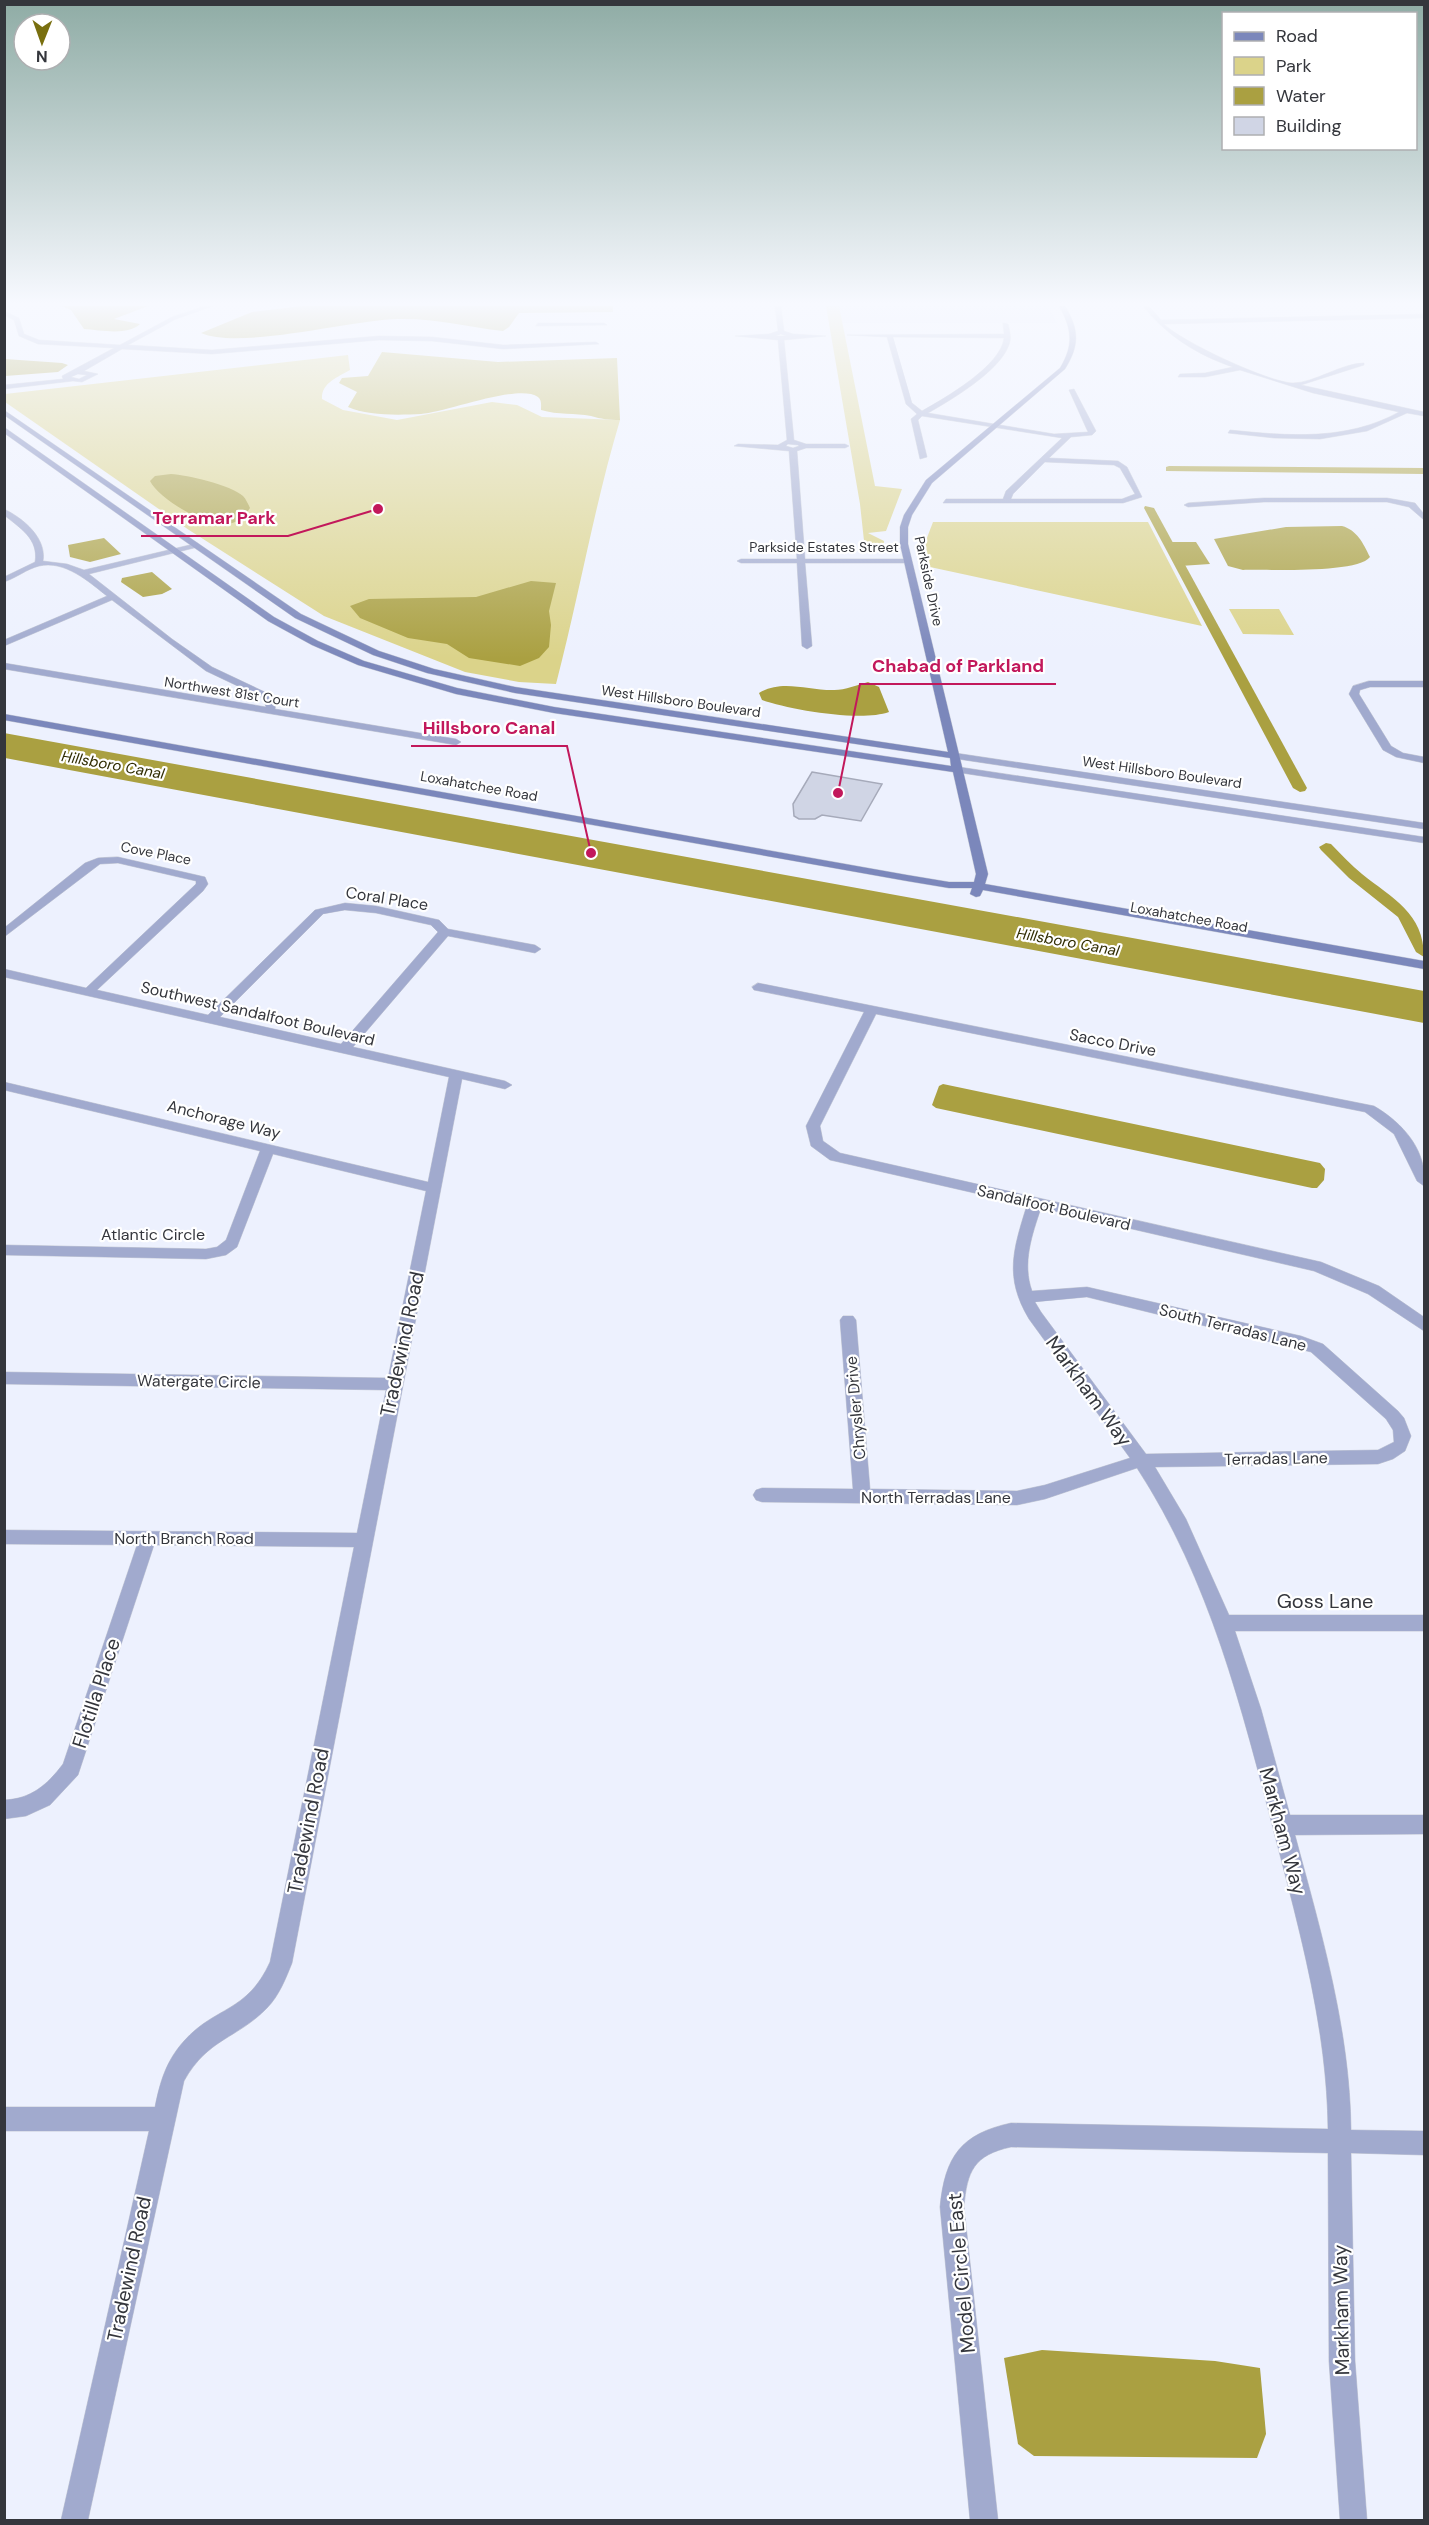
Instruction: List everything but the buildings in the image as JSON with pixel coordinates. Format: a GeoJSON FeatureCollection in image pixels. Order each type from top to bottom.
{"type":"FeatureCollection","features":[{"type":"Feature","properties":{"kind":"street","name":"West Hillsboro Boulevard"},"geometry":{"type":"LineString","coordinates":[[21,424],[316,626],[365,649],[443,674],[543,695],[1425,826]]}},
{"type":"Feature","properties":{"kind":"street"},"geometry":{"type":"LineString","coordinates":[[790,424],[807,646]]}},
{"type":"Feature","properties":{"kind":"street"},"geometry":{"type":"LineString","coordinates":[[915,424],[923,457]]}},
{"type":"Feature","properties":{"kind":"street"},"geometry":{"type":"LineString","coordinates":[[989,424],[1068,436],[1084,435],[1092,431],[1089,424]]}},
{"type":"Feature","properties":{"kind":"street"},"geometry":{"type":"LineString","coordinates":[[1230,432],[1285,436],[1349,433],[1384,424]]}},
{"type":"Feature","properties":{"kind":"street","name":"Parkside Drive"},"geometry":{"type":"LineString","coordinates":[[978,890],[982,874],[908,561],[904,527],[916,498],[929,482],[997,425]]}},
{"type":"Feature","properties":{"kind":"street","name":"West Hillsboro Boulevard"},"geometry":{"type":"LineString","coordinates":[[4,429],[271,619],[300,637],[366,665],[426,684],[519,704],[1425,840]]}},
{"type":"Feature","properties":{"kind":"street"},"geometry":{"type":"LineString","coordinates":[[1006,501],[1009,493],[1068,436]]}},
{"type":"Feature","properties":{"kind":"street"},"geometry":{"type":"LineString","coordinates":[[738,446],[845,446]]}},
{"type":"Feature","properties":{"kind":"street"},"geometry":{"type":"LineString","coordinates":[[946,501],[1133,499],[1139,495],[1123,467],[1115,463],[1044,460]]}},
{"type":"Feature","properties":{"kind":"street"},"geometry":{"type":"LineString","coordinates":[[1188,505],[1264,500],[1387,500],[1412,505],[1425,518]]}},
{"type":"Feature","properties":{"kind":"street"},"geometry":{"type":"LineString","coordinates":[[4,511],[39,540],[43,552],[39,563]]}},
{"type":"Feature","properties":{"kind":"street"},"geometry":{"type":"LineString","coordinates":[[91,579],[199,547]]}},
{"type":"Feature","properties":{"kind":"street"},"geometry":{"type":"LineString","coordinates":[[83,573],[178,553]]}},
{"type":"Feature","properties":{"kind":"street","name":"Parkside Estates Street"},"geometry":{"type":"LineString","coordinates":[[741,561],[908,561]]}},
{"type":"Feature","properties":{"kind":"street"},"geometry":{"type":"LineString","coordinates":[[4,580],[39,563],[67,566],[83,573],[208,669],[266,696],[271,703],[270,712]]}},
{"type":"Feature","properties":{"kind":"street"},"geometry":{"type":"LineString","coordinates":[[4,643],[112,597]]}},
{"type":"Feature","properties":{"kind":"street","name":"Northwest 81st Court"},"geometry":{"type":"LineString","coordinates":[[4,666],[270,712],[456,741]]}},
{"type":"Feature","properties":{"kind":"street"},"geometry":{"type":"LineString","coordinates":[[212,702],[229,697],[238,690],[239,683]]}},
{"type":"Feature","properties":{"kind":"street"},"geometry":{"type":"LineString","coordinates":[[1425,684],[1369,684],[1354,691],[1387,748],[1400,755],[1425,760]]}},
{"type":"Feature","properties":{"kind":"street","name":"Loxahatchee Road"},"geometry":{"type":"LineString","coordinates":[[4,717],[949,885],[1425,965]]}},
{"type":"Feature","properties":{"kind":"street","name":"Cove Place"},"geometry":{"type":"LineString","coordinates":[[4,934],[89,865],[98,861],[118,860],[194,875],[201,879],[202,884],[199,889],[88,992]]}},
{"type":"Feature","properties":{"kind":"street","name":"Loxahatchee Road"},"geometry":{"type":"LineString","coordinates":[[978,890],[1425,974]]}},
{"type":"Feature","properties":{"kind":"street","name":"Coral Place"},"geometry":{"type":"LineString","coordinates":[[211,1019],[319,912],[327,908],[348,906],[435,922],[444,932],[535,949]]}},
{"type":"Feature","properties":{"kind":"street"},"geometry":{"type":"LineString","coordinates":[[344,1049],[444,932]]}},
{"type":"Feature","properties":{"kind":"street","name":"Southwest Sandalfoot Boulevard"},"geometry":{"type":"LineString","coordinates":[[4,973],[505,1085]]}},
{"type":"Feature","properties":{"kind":"street","name":"Sacco Drive"},"geometry":{"type":"LineString","coordinates":[[758,987],[1369,1109],[1390,1120],[1403,1135],[1425,1181]]}},
{"type":"Feature","properties":{"kind":"street","name":"Sandalfoot Boulevard"},"geometry":{"type":"LineString","coordinates":[[871,1011],[813,1126],[816,1143],[835,1158],[1346,1275],[1388,1296],[1425,1325]]}},
{"type":"Feature","properties":{"kind":"street","name":"Tradewind Road"},"geometry":{"type":"LineString","coordinates":[[74,2520],[172,2077],[183,2057],[198,2040],[259,2000],[273,1983],[281,1963],[393,1384],[456,1074]]}},
{"type":"Feature","properties":{"kind":"street","name":"Anchorage Way"},"geometry":{"type":"LineString","coordinates":[[4,1086],[434,1188]]}},
{"type":"Feature","properties":{"kind":"street","name":"Atlantic Circle"},"geometry":{"type":"LineString","coordinates":[[4,1250],[206,1254],[221,1251],[232,1243],[268,1148]]}},
{"type":"Feature","properties":{"kind":"street","name":"Markham Way"},"geometry":{"type":"LineString","coordinates":[[1035,1203],[1018,1261],[1024,1297],[1034,1315],[1140,1461],[1176,1518],[1202,1569],[1225,1623],[1244,1683],[1324,1985],[1336,2050],[1340,2141],[1342,2378],[1345,2452],[1354,2520]]}},
{"type":"Feature","properties":{"kind":"street","name":"South Terradas Lane"},"geometry":{"type":"LineString","coordinates":[[1024,1297],[1087,1292],[1301,1342],[1317,1348],[1392,1415],[1401,1426],[1403,1438]]}},
{"type":"Feature","properties":{"kind":"street","name":"Chrysler Drive"},"geometry":{"type":"LineString","coordinates":[[848,1320],[862,1496]]}},
{"type":"Feature","properties":{"kind":"street","name":"Watergate Circle"},"geometry":{"type":"LineString","coordinates":[[4,1378],[393,1384]]}},
{"type":"Feature","properties":{"kind":"street","name":"Terradas Lane"},"geometry":{"type":"LineString","coordinates":[[1140,1461],[1378,1456],[1391,1454],[1400,1447],[1403,1438]]}},
{"type":"Feature","properties":{"kind":"street","name":"North Terradas Lane"},"geometry":{"type":"LineString","coordinates":[[762,1495],[1017,1498],[1045,1492],[1140,1461]]}},
{"type":"Feature","properties":{"kind":"street","name":"North Branch Road"},"geometry":{"type":"LineString","coordinates":[[4,1537],[363,1540]]}},
{"type":"Feature","properties":{"kind":"street","name":"Flotilla Place"},"geometry":{"type":"LineString","coordinates":[[4,1809],[15,1810],[40,1802],[55,1791],[71,1769],[148,1538]]}},
{"type":"Feature","properties":{"kind":"street","name":"Goss Lane"},"geometry":{"type":"LineString","coordinates":[[1225,1623],[1425,1623]]}},
{"type":"Feature","properties":{"kind":"street"},"geometry":{"type":"LineString","coordinates":[[1282,1825],[1425,1824]]}},
{"type":"Feature","properties":{"kind":"street"},"geometry":{"type":"LineString","coordinates":[[4,2120],[162,2119]]}},
{"type":"Feature","properties":{"kind":"street","name":"Model Circle East"},"geometry":{"type":"LineString","coordinates":[[984,2520],[952,2207],[953,2184],[961,2164],[970,2152],[991,2138],[1011,2135],[1425,2143]]}},
{"type":"Feature","properties":{"kind":"green space"},"geometry":{"type":"Polygon","coordinates":[[[36,424],[619,424],[602,486],[556,684],[519,682],[465,672],[324,616],[189,530],[36,424]]]}},
{"type":"Feature","properties":{"kind":"green space"},"geometry":{"type":"Polygon","coordinates":[[[846,424],[863,424],[875,486],[902,489],[886,531],[868,533],[884,541],[883,551],[865,550],[860,504],[846,424]]]}},
{"type":"Feature","properties":{"kind":"green space"},"geometry":{"type":"Polygon","coordinates":[[[933,522],[1148,522],[1202,626],[930,567],[925,543],[933,522]]]}},
{"type":"Feature","properties":{"kind":"green space"},"geometry":{"type":"Polygon","coordinates":[[[1229,609],[1279,609],[1294,635],[1243,634],[1229,609]]]}},
{"type":"Feature","properties":{"kind":"water"},"geometry":{"type":"Polygon","coordinates":[[[171,474],[198,478],[229,488],[243,496],[250,508],[240,519],[231,523],[218,524],[207,521],[163,496],[150,481],[155,476],[171,474]]]}},
{"type":"Feature","properties":{"kind":"water"},"geometry":{"type":"Polygon","coordinates":[[[1342,526],[1356,534],[1370,557],[1348,566],[1330,568],[1243,570],[1228,566],[1214,539],[1286,527],[1342,526]]]}},
{"type":"Feature","properties":{"kind":"water"},"geometry":{"type":"Polygon","coordinates":[[[104,538],[121,554],[90,562],[70,557],[68,545],[104,538]]]}},
{"type":"Feature","properties":{"kind":"water"},"geometry":{"type":"Polygon","coordinates":[[[1167,542],[1196,542],[1210,564],[1180,566],[1167,542]]]}},
{"type":"Feature","properties":{"kind":"water"},"geometry":{"type":"Polygon","coordinates":[[[152,572],[172,589],[162,594],[143,597],[121,582],[122,578],[152,572]]]}},
{"type":"Feature","properties":{"kind":"water"},"geometry":{"type":"Polygon","coordinates":[[[531,581],[556,583],[549,611],[551,625],[549,647],[539,658],[520,666],[469,658],[447,644],[408,638],[360,618],[350,606],[369,599],[476,597],[531,581]]]}},
{"type":"Feature","properties":{"kind":"water"},"geometry":{"type":"Polygon","coordinates":[[[868,682],[879,687],[889,712],[861,716],[826,714],[790,708],[762,700],[759,693],[785,686],[836,690],[868,682]]]}},
{"type":"Feature","properties":{"kind":"water","name":"Hillsboro Canal"},"geometry":{"type":"Polygon","coordinates":[[[4,733],[1424,991],[1424,1023],[5,758],[4,733]]]}},
{"type":"Feature","properties":{"kind":"water"},"geometry":{"type":"Polygon","coordinates":[[[943,1084],[1320,1163],[1325,1169],[1324,1180],[1317,1188],[1312,1188],[936,1108],[932,1105],[939,1086],[943,1084]]]}},
{"type":"Feature","properties":{"kind":"water"},"geometry":{"type":"Polygon","coordinates":[[[1042,2350],[1215,2361],[1260,2368],[1266,2434],[1257,2458],[1034,2456],[1018,2444],[1004,2358],[1042,2350]]]}},
{"type":"Feature","properties":{"kind":"waterway"},"geometry":{"type":"LineString","coordinates":[[1169,469],[1424,471]]}},
{"type":"Feature","properties":{"kind":"waterway"},"geometry":{"type":"LineString","coordinates":[[1149,508],[1300,788]]}},
{"type":"Feature","properties":{"kind":"waterway"},"geometry":{"type":"LineString","coordinates":[[1326,847],[1354,875],[1404,915],[1424,952]]}},
{"type":"Feature","properties":{"kind":"place","name":"Terramar Park"},"geometry":{"type":"Point","coordinates":[378,509]}},
{"type":"Feature","properties":{"kind":"place","name":"Chabad of Parkland"},"geometry":{"type":"Point","coordinates":[838,793]}},
{"type":"Feature","properties":{"kind":"place","name":"Hillsboro Canal"},"geometry":{"type":"Point","coordinates":[591,853]}}]}
